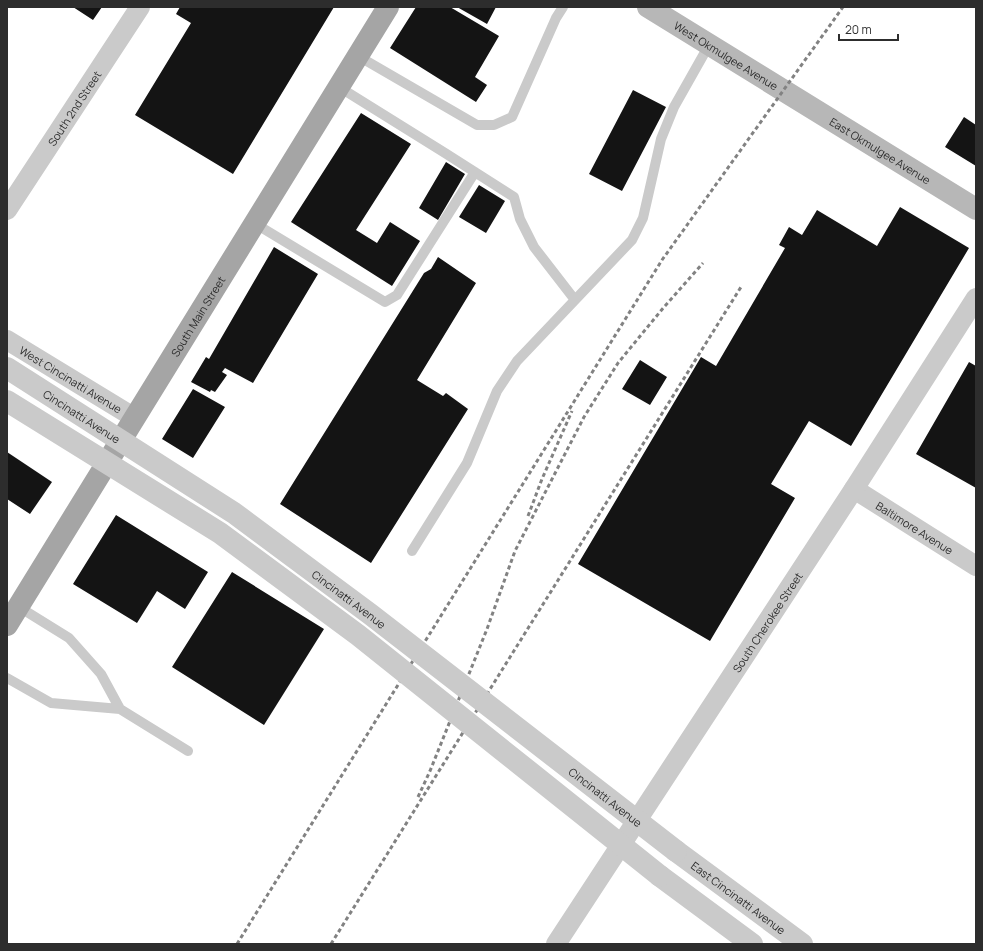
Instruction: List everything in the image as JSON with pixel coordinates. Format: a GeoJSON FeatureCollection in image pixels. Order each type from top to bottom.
{"type":"FeatureCollection","features":[{"type":"Feature","properties":{"kind":"main road","name":"South Main Street"},"geometry":{"type":"LineString","coordinates":[[7,625],[388,7]]}},
{"type":"Feature","properties":{"kind":"main road","name":"West Okmulgee Avenue"},"geometry":{"type":"LineString","coordinates":[[648,7],[784,92]]}},
{"type":"Feature","properties":{"kind":"main road","name":"East Okmulgee Avenue"},"geometry":{"type":"LineString","coordinates":[[784,92],[976,209]]}},
{"type":"Feature","properties":{"kind":"street","name":"South 2nd Street"},"geometry":{"type":"LineString","coordinates":[[7,210],[140,7]]}},
{"type":"Feature","properties":{"kind":"street","name":"South Cherokee Street"},"geometry":{"type":"LineString","coordinates":[[556,944],[854,489],[976,298]]}},
{"type":"Feature","properties":{"kind":"street","name":"West Cincinatti Avenue"},"geometry":{"type":"LineString","coordinates":[[7,340],[135,418]]}},
{"type":"Feature","properties":{"kind":"street","name":"Cincinatti Avenue"},"geometry":{"type":"LineString","coordinates":[[7,368],[234,513],[370,614],[676,851]]}},
{"type":"Feature","properties":{"kind":"street"},"geometry":{"type":"LineString","coordinates":[[7,401],[220,533],[358,635],[660,876],[752,944]]}},
{"type":"Feature","properties":{"kind":"street","name":"Baltimore Avenue"},"geometry":{"type":"LineString","coordinates":[[854,489],[976,566]]}},
{"type":"Feature","properties":{"kind":"street","name":"East Cincinatti Avenue"},"geometry":{"type":"LineString","coordinates":[[676,851],[802,944]]}},
{"type":"Feature","properties":{"kind":"lane"},"geometry":{"type":"LineString","coordinates":[[358,56],[477,125],[494,125],[512,117],[556,18],[563,7]]}},
{"type":"Feature","properties":{"kind":"lane"},"geometry":{"type":"LineString","coordinates":[[412,551],[467,464],[497,391],[517,361],[632,240],[643,218],[661,139],[674,107],[710,45]]}},
{"type":"Feature","properties":{"kind":"lane"},"geometry":{"type":"LineString","coordinates":[[339,87],[514,197],[520,219],[534,248],[575,300]]}},
{"type":"Feature","properties":{"kind":"lane"},"geometry":{"type":"LineString","coordinates":[[254,223],[385,302],[397,295],[447,219],[475,172]]}},
{"type":"Feature","properties":{"kind":"lane"},"geometry":{"type":"LineString","coordinates":[[18,607],[69,638],[101,674],[120,709]]}},
{"type":"Feature","properties":{"kind":"lane"},"geometry":{"type":"LineString","coordinates":[[7,678],[51,703],[120,709],[188,751]]}},
{"type":"Feature","properties":{"kind":"building"},"geometry":{"type":"Polygon","coordinates":[[[73,7],[102,7],[93,20],[73,7]]]}},
{"type":"Feature","properties":{"kind":"building"},"geometry":{"type":"Polygon","coordinates":[[[180,7],[334,7],[233,174],[135,115],[191,23],[176,14],[180,7]]]}},
{"type":"Feature","properties":{"kind":"building"},"geometry":{"type":"Polygon","coordinates":[[[416,7],[450,7],[499,36],[475,77],[487,85],[476,102],[390,48],[416,7]]]}},
{"type":"Feature","properties":{"kind":"building"},"geometry":{"type":"Polygon","coordinates":[[[457,7],[496,7],[487,24],[457,7]]]}},
{"type":"Feature","properties":{"kind":"building"},"geometry":{"type":"Polygon","coordinates":[[[633,90],[666,107],[622,191],[589,174],[633,90]]]}},
{"type":"Feature","properties":{"kind":"building"},"geometry":{"type":"Polygon","coordinates":[[[361,113],[411,144],[356,230],[377,243],[390,222],[420,241],[392,286],[291,222],[361,113]]]}},
{"type":"Feature","properties":{"kind":"building"},"geometry":{"type":"Polygon","coordinates":[[[964,117],[976,125],[976,166],[945,147],[964,117]]]}},
{"type":"Feature","properties":{"kind":"building"},"geometry":{"type":"Polygon","coordinates":[[[446,162],[465,174],[438,220],[419,208],[446,162]]]}},
{"type":"Feature","properties":{"kind":"building"},"geometry":{"type":"Polygon","coordinates":[[[479,185],[505,201],[486,233],[459,217],[479,185]]]}},
{"type":"Feature","properties":{"kind":"building"},"geometry":{"type":"Polygon","coordinates":[[[900,207],[969,248],[851,446],[809,421],[771,484],[795,498],[710,641],[578,564],[701,357],[716,366],[785,248],[779,245],[789,227],[802,235],[817,210],[877,246],[900,207]]]}},
{"type":"Feature","properties":{"kind":"building"},"geometry":{"type":"Polygon","coordinates":[[[274,247],[318,274],[253,383],[225,368],[222,372],[227,375],[215,392],[211,390],[210,392],[191,382],[206,357],[209,359],[274,247]]]}},
{"type":"Feature","properties":{"kind":"building"},"geometry":{"type":"Polygon","coordinates":[[[438,257],[476,283],[417,380],[443,396],[446,393],[468,409],[371,563],[280,504],[424,273],[431,269],[438,257]]]}},
{"type":"Feature","properties":{"kind":"building"},"geometry":{"type":"Polygon","coordinates":[[[640,360],[667,377],[650,405],[622,389],[640,360]]]}},
{"type":"Feature","properties":{"kind":"building"},"geometry":{"type":"Polygon","coordinates":[[[969,362],[976,366],[976,488],[916,454],[969,362]]]}},
{"type":"Feature","properties":{"kind":"building"},"geometry":{"type":"Polygon","coordinates":[[[193,389],[225,407],[193,458],[162,439],[193,389]]]}},
{"type":"Feature","properties":{"kind":"building"},"geometry":{"type":"Polygon","coordinates":[[[7,452],[52,482],[30,514],[7,499],[7,452]]]}},
{"type":"Feature","properties":{"kind":"building"},"geometry":{"type":"Polygon","coordinates":[[[116,515],[208,572],[185,609],[157,591],[137,623],[73,584],[116,515]]]}},
{"type":"Feature","properties":{"kind":"building"},"geometry":{"type":"Polygon","coordinates":[[[232,572],[324,629],[264,725],[172,667],[232,572]]]}},
{"type":"Feature","properties":{"kind":"railway"},"geometry":{"type":"LineString","coordinates":[[237,944],[662,260],[843,7]]}},
{"type":"Feature","properties":{"kind":"railway"},"geometry":{"type":"LineString","coordinates":[[418,797],[430,771],[487,629],[515,551],[584,417],[618,363],[664,307],[703,263]]}},
{"type":"Feature","properties":{"kind":"railway"},"geometry":{"type":"LineString","coordinates":[[331,944],[741,287]]}},
{"type":"Feature","properties":{"kind":"railway"},"geometry":{"type":"LineString","coordinates":[[528,516],[542,479],[572,411]]}}]}
